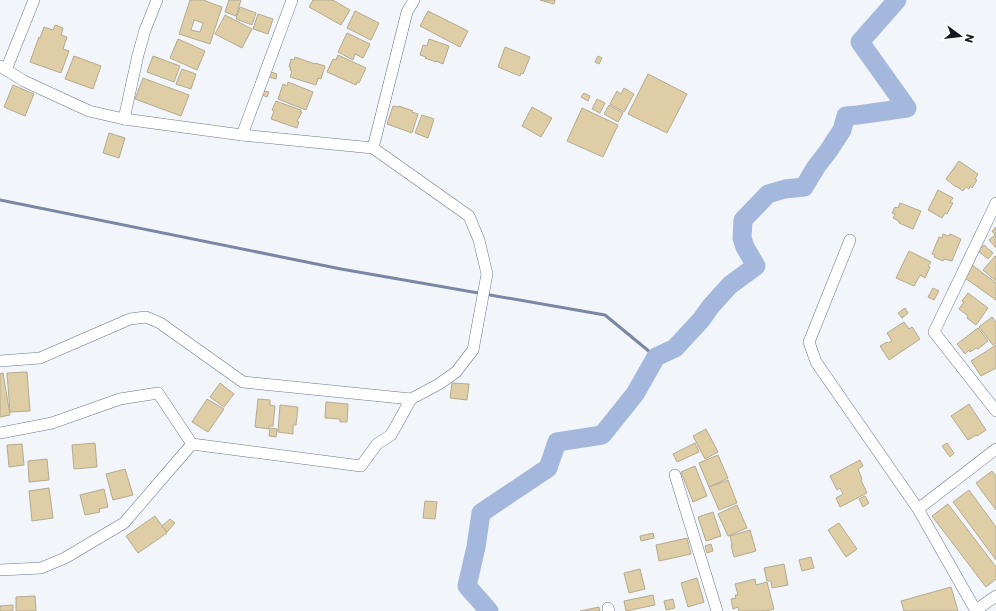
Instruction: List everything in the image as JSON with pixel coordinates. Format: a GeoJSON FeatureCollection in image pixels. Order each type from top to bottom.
{"type":"FeatureCollection","features":[{"type":"Feature","properties":{"kind":"street"},"geometry":{"type":"LineString","coordinates":[[0,433],[52,424],[120,399],[158,393],[192,444],[361,466],[377,444],[391,435],[411,399],[439,384],[456,372],[473,350],[487,274],[479,240],[469,216],[373,148],[242,135],[124,119],[89,111],[24,81],[3,68],[34,0]]}},
{"type":"Feature","properties":{"kind":"street"},"geometry":{"type":"LineString","coordinates":[[124,119],[138,55],[145,30],[157,0]]}},
{"type":"Feature","properties":{"kind":"street"},"geometry":{"type":"LineString","coordinates":[[242,135],[292,0]]}},
{"type":"Feature","properties":{"kind":"street"},"geometry":{"type":"LineString","coordinates":[[373,148],[407,12],[414,0]]}},
{"type":"Feature","properties":{"kind":"street"},"geometry":{"type":"LineString","coordinates":[[996,203],[934,332],[996,411]]}},
{"type":"Feature","properties":{"kind":"street"},"geometry":{"type":"LineString","coordinates":[[850,240],[809,342],[816,362],[918,509],[976,611],[996,596]]}},
{"type":"Feature","properties":{"kind":"street"},"geometry":{"type":"LineString","coordinates":[[0,361],[40,358],[130,319],[146,317],[160,322],[243,382],[411,399]]}},
{"type":"Feature","properties":{"kind":"street"},"geometry":{"type":"LineString","coordinates":[[0,570],[41,568],[65,558],[124,523],[192,444]]}},
{"type":"Feature","properties":{"kind":"street"},"geometry":{"type":"LineString","coordinates":[[918,509],[996,449]]}},
{"type":"Feature","properties":{"kind":"street"},"geometry":{"type":"LineString","coordinates":[[675,475],[717,611]]}},
{"type":"Feature","properties":{"kind":"building"},"geometry":{"type":"Polygon","coordinates":[[[190,0],[203,0],[222,7],[210,44],[179,34],[190,0]],[[194,20],[191,30],[200,32],[203,23],[194,20]]]}},
{"type":"Feature","properties":{"kind":"building"},"geometry":{"type":"Polygon","coordinates":[[[229,0],[241,0],[236,16],[225,12],[229,0]]]}},
{"type":"Feature","properties":{"kind":"building"},"geometry":{"type":"Polygon","coordinates":[[[313,0],[333,0],[350,10],[341,25],[309,7],[313,0]]]}},
{"type":"Feature","properties":{"kind":"building"},"geometry":{"type":"Polygon","coordinates":[[[540,0],[555,0],[554,4],[540,0]]]}},
{"type":"Feature","properties":{"kind":"building"},"geometry":{"type":"Polygon","coordinates":[[[240,7],[256,13],[252,25],[236,19],[240,7]]]}},
{"type":"Feature","properties":{"kind":"building"},"geometry":{"type":"Polygon","coordinates":[[[355,11],[379,23],[371,40],[347,28],[355,11]]]}},
{"type":"Feature","properties":{"kind":"building"},"geometry":{"type":"Polygon","coordinates":[[[428,11],[468,31],[460,47],[420,26],[428,11]]]}},
{"type":"Feature","properties":{"kind":"building"},"geometry":{"type":"Polygon","coordinates":[[[258,14],[273,19],[268,34],[253,29],[258,14]]]}},
{"type":"Feature","properties":{"kind":"building"},"geometry":{"type":"Polygon","coordinates":[[[225,15],[252,29],[242,48],[215,34],[225,15]]]}},
{"type":"Feature","properties":{"kind":"building"},"geometry":{"type":"Polygon","coordinates":[[[55,25],[63,28],[61,35],[67,37],[63,49],[69,51],[61,73],[30,62],[44,27],[53,30],[55,25]]]}},
{"type":"Feature","properties":{"kind":"building"},"geometry":{"type":"Polygon","coordinates":[[[347,33],[370,44],[363,58],[355,54],[353,60],[338,52],[347,33]]]}},
{"type":"Feature","properties":{"kind":"building"},"geometry":{"type":"Polygon","coordinates":[[[178,39],[205,51],[197,70],[170,58],[178,39]]]}},
{"type":"Feature","properties":{"kind":"building"},"geometry":{"type":"Polygon","coordinates":[[[429,39],[449,46],[443,64],[420,55],[423,45],[427,46],[429,39]]]}},
{"type":"Feature","properties":{"kind":"building"},"geometry":{"type":"Polygon","coordinates":[[[505,47],[530,57],[523,74],[521,73],[520,76],[498,67],[505,47]]]}},
{"type":"Feature","properties":{"kind":"building"},"geometry":{"type":"Polygon","coordinates":[[[338,55],[366,68],[359,83],[357,82],[356,85],[327,72],[333,59],[336,60],[338,55]]]}},
{"type":"Feature","properties":{"kind":"building"},"geometry":{"type":"Polygon","coordinates":[[[74,56],[101,66],[93,89],[65,79],[74,56]]]}},
{"type":"Feature","properties":{"kind":"building"},"geometry":{"type":"Polygon","coordinates":[[[153,56],[180,66],[174,82],[147,72],[153,56]]]}},
{"type":"Feature","properties":{"kind":"building"},"geometry":{"type":"Polygon","coordinates":[[[598,56],[602,58],[599,64],[595,62],[598,56]]]}},
{"type":"Feature","properties":{"kind":"building"},"geometry":{"type":"Polygon","coordinates":[[[295,57],[325,66],[321,79],[318,78],[316,85],[290,77],[292,71],[290,70],[291,67],[289,67],[291,59],[294,60],[295,57]]]}},
{"type":"Feature","properties":{"kind":"building"},"geometry":{"type":"Polygon","coordinates":[[[182,69],[196,74],[191,89],[176,84],[182,69]]]}},
{"type":"Feature","properties":{"kind":"building"},"geometry":{"type":"Polygon","coordinates":[[[271,72],[277,74],[276,79],[269,77],[271,72]]]}},
{"type":"Feature","properties":{"kind":"building"},"geometry":{"type":"Polygon","coordinates":[[[648,74],[687,94],[667,133],[628,114],[648,74]]]}},
{"type":"Feature","properties":{"kind":"building"},"geometry":{"type":"Polygon","coordinates":[[[143,78],[189,95],[181,116],[135,99],[143,78]]]}},
{"type":"Feature","properties":{"kind":"building"},"geometry":{"type":"Polygon","coordinates":[[[288,82],[313,92],[306,110],[278,99],[283,84],[287,86],[288,82]]]}},
{"type":"Feature","properties":{"kind":"building"},"geometry":{"type":"Polygon","coordinates":[[[13,85],[34,94],[25,116],[4,107],[13,85]]]}},
{"type":"Feature","properties":{"kind":"building"},"geometry":{"type":"Polygon","coordinates":[[[624,88],[634,94],[624,112],[610,104],[617,91],[621,94],[624,88]]]}},
{"type":"Feature","properties":{"kind":"building"},"geometry":{"type":"Polygon","coordinates":[[[264,91],[269,92],[267,97],[262,95],[264,91]]]}},
{"type":"Feature","properties":{"kind":"building"},"geometry":{"type":"Polygon","coordinates":[[[584,93],[590,96],[588,101],[581,97],[584,93]]]}},
{"type":"Feature","properties":{"kind":"building"},"geometry":{"type":"Polygon","coordinates":[[[597,99],[605,103],[600,113],[592,109],[597,99]]]}},
{"type":"Feature","properties":{"kind":"building"},"geometry":{"type":"Polygon","coordinates":[[[276,101],[301,110],[300,112],[302,112],[297,121],[299,122],[297,128],[271,119],[274,111],[272,110],[276,101]]]}},
{"type":"Feature","properties":{"kind":"building"},"geometry":{"type":"Polygon","coordinates":[[[609,105],[623,113],[618,122],[604,114],[609,105]]]}},
{"type":"Feature","properties":{"kind":"building"},"geometry":{"type":"Polygon","coordinates":[[[393,106],[399,106],[418,114],[412,133],[387,124],[393,106]]]}},
{"type":"Feature","properties":{"kind":"building"},"geometry":{"type":"Polygon","coordinates":[[[532,107],[552,118],[541,137],[522,126],[532,107]]]}},
{"type":"Feature","properties":{"kind":"building"},"geometry":{"type":"Polygon","coordinates":[[[582,108],[618,125],[603,157],[567,141],[582,108]]]}},
{"type":"Feature","properties":{"kind":"building"},"geometry":{"type":"Polygon","coordinates":[[[422,115],[434,119],[428,138],[415,133],[422,115]]]}},
{"type":"Feature","properties":{"kind":"building"},"geometry":{"type":"Polygon","coordinates":[[[109,133],[125,138],[119,158],[103,153],[109,133]]]}},
{"type":"Feature","properties":{"kind":"building"},"geometry":{"type":"Polygon","coordinates":[[[959,161],[978,174],[975,179],[977,180],[972,188],[970,186],[969,189],[966,187],[963,191],[946,179],[959,161]]]}},
{"type":"Feature","properties":{"kind":"building"},"geometry":{"type":"Polygon","coordinates":[[[938,190],[953,198],[950,202],[953,203],[947,214],[945,213],[942,218],[928,210],[938,190]]]}},
{"type":"Feature","properties":{"kind":"building"},"geometry":{"type":"Polygon","coordinates":[[[900,203],[921,211],[913,229],[899,223],[899,221],[893,218],[895,214],[892,213],[895,207],[898,208],[900,203]]]}},
{"type":"Feature","properties":{"kind":"building"},"geometry":{"type":"Polygon","coordinates":[[[996,227],[996,248],[989,240],[995,235],[992,231],[996,227]]]}},
{"type":"Feature","properties":{"kind":"building"},"geometry":{"type":"Polygon","coordinates":[[[943,234],[949,236],[950,234],[961,239],[952,261],[944,259],[943,261],[934,257],[935,255],[932,254],[939,237],[942,238],[943,234]]]}},
{"type":"Feature","properties":{"kind":"building"},"geometry":{"type":"Polygon","coordinates":[[[984,245],[993,253],[988,259],[978,251],[984,245]]]}},
{"type":"Feature","properties":{"kind":"building"},"geometry":{"type":"Polygon","coordinates":[[[909,251],[931,262],[928,266],[930,267],[925,278],[920,275],[914,286],[896,278],[909,251]]]}},
{"type":"Feature","properties":{"kind":"building"},"geometry":{"type":"Polygon","coordinates":[[[995,256],[996,257],[996,281],[983,270],[995,256]]]}},
{"type":"Feature","properties":{"kind":"building"},"geometry":{"type":"Polygon","coordinates":[[[971,264],[996,283],[996,300],[965,278],[971,264]]]}},
{"type":"Feature","properties":{"kind":"building"},"geometry":{"type":"Polygon","coordinates":[[[933,288],[939,291],[934,300],[928,297],[933,288]]]}},
{"type":"Feature","properties":{"kind":"building"},"geometry":{"type":"Polygon","coordinates":[[[968,293],[988,308],[976,325],[959,309],[964,302],[962,301],[968,293]]]}},
{"type":"Feature","properties":{"kind":"building"},"geometry":{"type":"Polygon","coordinates":[[[905,308],[908,313],[902,318],[898,313],[905,308]]]}},
{"type":"Feature","properties":{"kind":"building"},"geometry":{"type":"Polygon","coordinates":[[[992,317],[996,322],[996,343],[993,345],[979,327],[992,317]]]}},
{"type":"Feature","properties":{"kind":"building"},"geometry":{"type":"Polygon","coordinates":[[[904,322],[909,329],[912,327],[920,339],[889,360],[880,346],[892,341],[887,333],[904,322]]]}},
{"type":"Feature","properties":{"kind":"building"},"geometry":{"type":"Polygon","coordinates":[[[978,328],[988,341],[978,349],[976,348],[970,352],[969,350],[965,354],[957,344],[978,328]]]}},
{"type":"Feature","properties":{"kind":"building"},"geometry":{"type":"Polygon","coordinates":[[[996,345],[996,368],[981,376],[971,361],[996,345]]]}},
{"type":"Feature","properties":{"kind":"building"},"geometry":{"type":"Polygon","coordinates":[[[27,372],[30,411],[10,412],[7,373],[27,372]]]}},
{"type":"Feature","properties":{"kind":"building"},"geometry":{"type":"Polygon","coordinates":[[[3,373],[10,415],[0,417],[0,374],[3,373]]]}},
{"type":"Feature","properties":{"kind":"building"},"geometry":{"type":"Polygon","coordinates":[[[220,383],[234,394],[224,407],[210,397],[220,383]]]}},
{"type":"Feature","properties":{"kind":"building"},"geometry":{"type":"Polygon","coordinates":[[[452,383],[469,384],[467,400],[450,398],[452,383]]]}},
{"type":"Feature","properties":{"kind":"building"},"geometry":{"type":"Polygon","coordinates":[[[207,399],[224,409],[208,432],[192,422],[207,399]]]}},
{"type":"Feature","properties":{"kind":"building"},"geometry":{"type":"Polygon","coordinates":[[[258,399],[270,400],[270,405],[275,406],[273,426],[269,426],[269,429],[255,427],[258,399]]]}},
{"type":"Feature","properties":{"kind":"building"},"geometry":{"type":"Polygon","coordinates":[[[326,402],[348,404],[347,422],[340,422],[340,419],[325,418],[326,402]]]}},
{"type":"Feature","properties":{"kind":"building"},"geometry":{"type":"Polygon","coordinates":[[[969,404],[986,430],[968,440],[951,416],[969,404]]]}},
{"type":"Feature","properties":{"kind":"building"},"geometry":{"type":"Polygon","coordinates":[[[280,405],[298,407],[296,425],[293,425],[293,434],[278,432],[280,405]]]}},
{"type":"Feature","properties":{"kind":"building"},"geometry":{"type":"Polygon","coordinates":[[[270,428],[277,429],[276,437],[269,436],[270,428]]]}},
{"type":"Feature","properties":{"kind":"building"},"geometry":{"type":"Polygon","coordinates":[[[706,429],[718,452],[705,459],[693,436],[706,429]]]}},
{"type":"Feature","properties":{"kind":"building"},"geometry":{"type":"Polygon","coordinates":[[[95,443],[97,467],[74,469],[72,445],[95,443]]]}},
{"type":"Feature","properties":{"kind":"building"},"geometry":{"type":"Polygon","coordinates":[[[695,443],[699,452],[677,462],[673,454],[695,443]]]}},
{"type":"Feature","properties":{"kind":"building"},"geometry":{"type":"Polygon","coordinates":[[[947,443],[954,453],[950,457],[942,446],[947,443]]]}},
{"type":"Feature","properties":{"kind":"building"},"geometry":{"type":"Polygon","coordinates":[[[22,444],[24,465],[9,467],[7,445],[22,444]]]}},
{"type":"Feature","properties":{"kind":"building"},"geometry":{"type":"Polygon","coordinates":[[[718,455],[728,478],[709,487],[699,463],[718,455]]]}},
{"type":"Feature","properties":{"kind":"building"},"geometry":{"type":"Polygon","coordinates":[[[47,459],[49,480],[29,482],[28,461],[47,459]]]}},
{"type":"Feature","properties":{"kind":"building"},"geometry":{"type":"Polygon","coordinates":[[[860,460],[863,466],[858,469],[867,493],[840,507],[836,498],[843,494],[840,488],[837,490],[830,476],[860,460]]]}},
{"type":"Feature","properties":{"kind":"building"},"geometry":{"type":"Polygon","coordinates":[[[695,466],[707,496],[693,502],[681,472],[695,466]]]}},
{"type":"Feature","properties":{"kind":"building"},"geometry":{"type":"Polygon","coordinates":[[[125,469],[133,495],[113,500],[106,474],[125,469]]]}},
{"type":"Feature","properties":{"kind":"building"},"geometry":{"type":"Polygon","coordinates":[[[992,471],[996,476],[996,510],[976,483],[992,471]]]}},
{"type":"Feature","properties":{"kind":"building"},"geometry":{"type":"Polygon","coordinates":[[[728,480],[737,503],[719,510],[709,487],[728,480]]]}},
{"type":"Feature","properties":{"kind":"building"},"geometry":{"type":"Polygon","coordinates":[[[49,488],[53,518],[32,521],[29,491],[49,488]]]}},
{"type":"Feature","properties":{"kind":"building"},"geometry":{"type":"Polygon","coordinates":[[[104,489],[108,507],[99,509],[100,512],[85,515],[80,495],[104,489]]]}},
{"type":"Feature","properties":{"kind":"building"},"geometry":{"type":"Polygon","coordinates":[[[969,490],[996,527],[996,560],[953,502],[969,490]]]}},
{"type":"Feature","properties":{"kind":"building"},"geometry":{"type":"Polygon","coordinates":[[[865,496],[869,503],[863,507],[859,499],[865,496]]]}},
{"type":"Feature","properties":{"kind":"building"},"geometry":{"type":"Polygon","coordinates":[[[425,501],[437,502],[435,519],[423,518],[425,501]]]}},
{"type":"Feature","properties":{"kind":"building"},"geometry":{"type":"Polygon","coordinates":[[[948,504],[996,567],[996,579],[986,587],[932,516],[948,504]]]}},
{"type":"Feature","properties":{"kind":"building"},"geometry":{"type":"Polygon","coordinates":[[[737,505],[747,528],[728,536],[718,514],[737,505]]]}},
{"type":"Feature","properties":{"kind":"building"},"geometry":{"type":"Polygon","coordinates":[[[713,512],[721,536],[706,541],[698,517],[713,512]]]}},
{"type":"Feature","properties":{"kind":"building"},"geometry":{"type":"Polygon","coordinates":[[[155,516],[167,533],[138,553],[126,536],[155,516]]]}},
{"type":"Feature","properties":{"kind":"building"},"geometry":{"type":"Polygon","coordinates":[[[170,519],[175,523],[167,532],[162,526],[170,519]]]}},
{"type":"Feature","properties":{"kind":"building"},"geometry":{"type":"Polygon","coordinates":[[[839,523],[857,549],[846,557],[828,530],[839,523]]]}},
{"type":"Feature","properties":{"kind":"building"},"geometry":{"type":"Polygon","coordinates":[[[750,530],[756,551],[734,557],[730,536],[750,530]]]}},
{"type":"Feature","properties":{"kind":"building"},"geometry":{"type":"Polygon","coordinates":[[[653,533],[654,538],[641,541],[640,536],[653,533]]]}},
{"type":"Feature","properties":{"kind":"building"},"geometry":{"type":"Polygon","coordinates":[[[687,538],[691,554],[659,561],[656,545],[687,538]]]}},
{"type":"Feature","properties":{"kind":"building"},"geometry":{"type":"Polygon","coordinates":[[[711,544],[713,551],[707,553],[705,546],[711,544]]]}},
{"type":"Feature","properties":{"kind":"building"},"geometry":{"type":"Polygon","coordinates":[[[811,557],[814,568],[802,571],[799,560],[811,557]]]}},
{"type":"Feature","properties":{"kind":"building"},"geometry":{"type":"Polygon","coordinates":[[[784,564],[788,585],[772,588],[771,581],[767,581],[764,568],[784,564]]]}},
{"type":"Feature","properties":{"kind":"building"},"geometry":{"type":"Polygon","coordinates":[[[640,569],[645,589],[629,593],[624,573],[640,569]]]}},
{"type":"Feature","properties":{"kind":"building"},"geometry":{"type":"Polygon","coordinates":[[[697,578],[704,602],[688,607],[681,583],[697,578]]]}},
{"type":"Feature","properties":{"kind":"building"},"geometry":{"type":"Polygon","coordinates":[[[755,579],[756,585],[767,582],[774,609],[766,611],[739,611],[738,607],[733,609],[731,599],[736,598],[735,595],[738,595],[735,584],[755,579]]]}},
{"type":"Feature","properties":{"kind":"building"},"geometry":{"type":"Polygon","coordinates":[[[951,587],[958,611],[904,611],[901,601],[951,587]]]}},
{"type":"Feature","properties":{"kind":"building"},"geometry":{"type":"Polygon","coordinates":[[[653,595],[655,605],[626,611],[624,601],[653,595]]]}},
{"type":"Feature","properties":{"kind":"building"},"geometry":{"type":"Polygon","coordinates":[[[35,596],[36,611],[16,611],[16,597],[35,596]]]}},
{"type":"Feature","properties":{"kind":"building"},"geometry":{"type":"Polygon","coordinates":[[[673,599],[675,608],[666,610],[664,601],[673,599]]]}},
{"type":"Feature","properties":{"kind":"building"},"geometry":{"type":"Polygon","coordinates":[[[13,605],[13,611],[0,611],[0,606],[13,605]]]}},
{"type":"Feature","properties":{"kind":"building"},"geometry":{"type":"Polygon","coordinates":[[[599,607],[600,611],[580,611],[599,607]]]}},
{"type":"Feature","properties":{"kind":"waterway"},"geometry":{"type":"LineString","coordinates":[[489,611],[467,586],[476,547],[481,513],[548,468],[557,442],[602,435],[635,394],[656,357],[675,348],[730,285],[756,266],[745,247],[742,238],[743,220],[768,194],[785,189],[804,187],[842,130],[846,116],[907,108],[860,42],[897,0]]}},
{"type":"Feature","properties":{"kind":"waterway"},"geometry":{"type":"LineString","coordinates":[[0,200],[341,269],[605,315],[656,357]]}}]}
